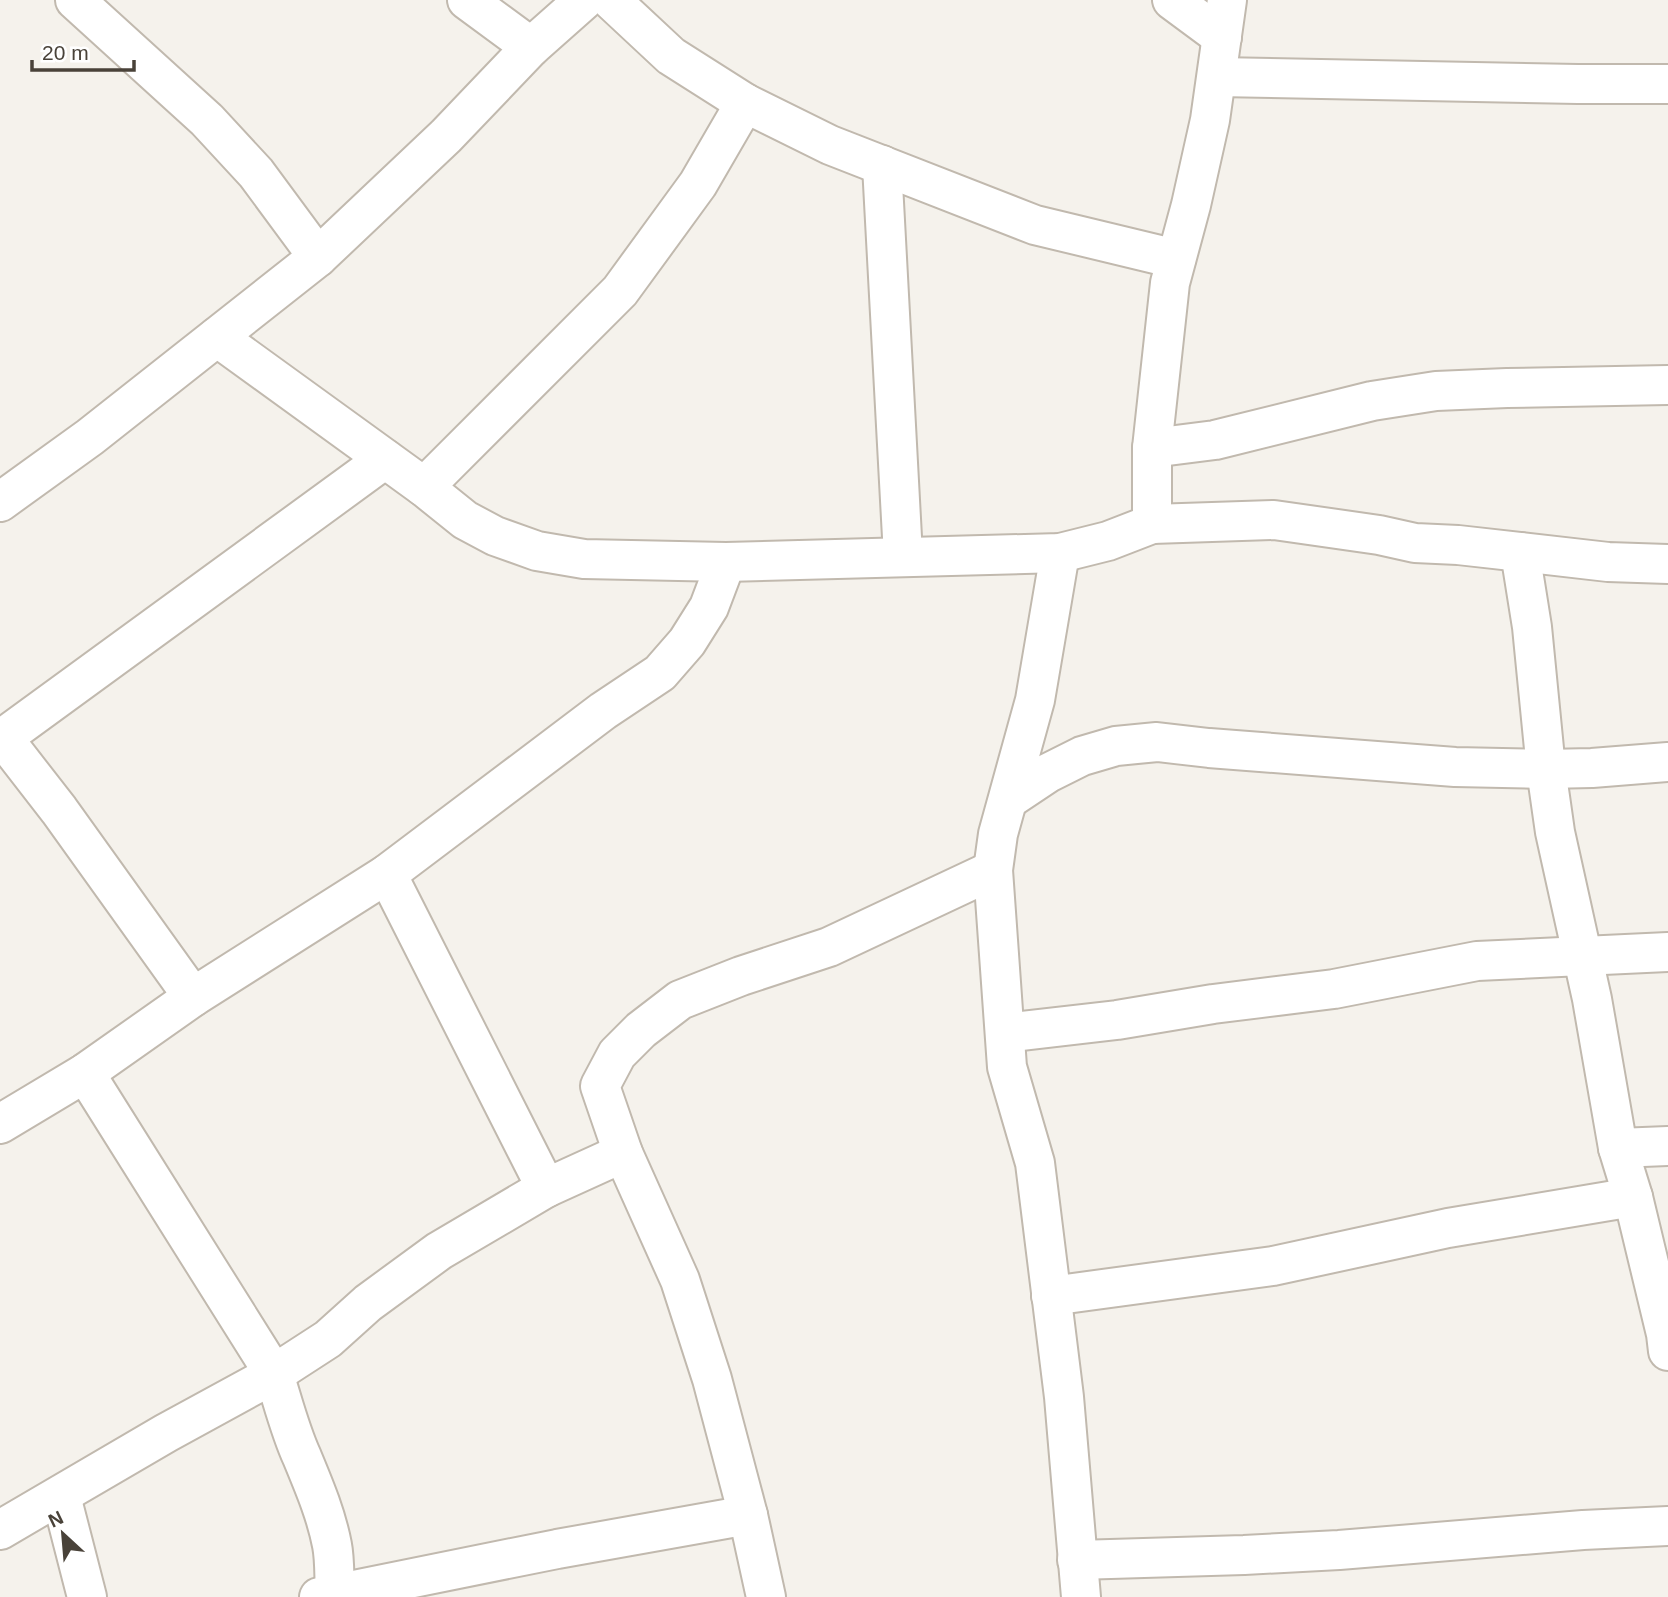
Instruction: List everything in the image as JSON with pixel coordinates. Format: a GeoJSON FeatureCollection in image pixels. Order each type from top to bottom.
{"type":"FeatureCollection","features":[{"type":"Feature","properties":{"kind":"street"},"geometry":{"type":"LineString","coordinates":[[75,0],[207,120],[256,173],[318,257]]}},
{"type":"Feature","properties":{"kind":"street"},"geometry":{"type":"LineString","coordinates":[[467,0],[531,47]]}},
{"type":"Feature","properties":{"kind":"street"},"geometry":{"type":"LineString","coordinates":[[0,502],[90,437],[318,257],[446,136],[531,47],[584,0]]}},
{"type":"Feature","properties":{"kind":"street"},"geometry":{"type":"LineString","coordinates":[[611,0],[671,56],[746,103],[830,145],[1035,225],[1176,260]]}},
{"type":"Feature","properties":{"kind":"street"},"geometry":{"type":"LineString","coordinates":[[1152,524],[1152,448],[1170,283],[1210,120],[1225,18],[1172,0]]}},
{"type":"Feature","properties":{"kind":"street"},"geometry":{"type":"LineString","coordinates":[[1217,77],[1668,84]]}},
{"type":"Feature","properties":{"kind":"street"},"geometry":{"type":"LineString","coordinates":[[424,486],[620,291],[698,184],[746,103]]}},
{"type":"Feature","properties":{"kind":"street"},"geometry":{"type":"LineString","coordinates":[[883,166],[903,556]]}},
{"type":"Feature","properties":{"kind":"street"},"geometry":{"type":"LineString","coordinates":[[217,337],[424,486],[466,520],[495,536],[537,551],[584,559],[726,562],[1060,553],[1108,541],[1152,524],[1274,520],[1415,543],[1458,545],[1608,562],[1668,565]]}},
{"type":"Feature","properties":{"kind":"street"},"geometry":{"type":"LineString","coordinates":[[1152,448],[1215,440],[1371,401],[1436,391],[1668,385]]}},
{"type":"Feature","properties":{"kind":"street"},"geometry":{"type":"LineString","coordinates":[[194,997],[59,810],[2,739],[385,458]]}},
{"type":"Feature","properties":{"kind":"street"},"geometry":{"type":"LineString","coordinates":[[1520,552],[1532,627],[1555,832],[1592,999],[1618,1148],[1633,1197],[1667,1340]]}},
{"type":"Feature","properties":{"kind":"street"},"geometry":{"type":"LineString","coordinates":[[1060,553],[1035,700],[999,834],[993,870],[1007,1067],[1035,1163],[1065,1397],[1081,1597]]}},
{"type":"Feature","properties":{"kind":"street"},"geometry":{"type":"LineString","coordinates":[[0,1124],[85,1073],[194,997],[387,874],[603,711],[660,673],[687,642],[709,607],[726,562]]}},
{"type":"Feature","properties":{"kind":"street"},"geometry":{"type":"LineString","coordinates":[[1009,799],[1048,772],[1082,756],[1116,746],[1157,742],[1455,767],[1592,768],[1668,762]]}},
{"type":"Feature","properties":{"kind":"street"},"geometry":{"type":"LineString","coordinates":[[766,1597],[748,1515],[712,1379],[680,1280],[623,1153],[600,1086],[617,1055],[641,1030],[680,1000],[741,976],[829,947],[993,870]]}},
{"type":"Feature","properties":{"kind":"street"},"geometry":{"type":"LineString","coordinates":[[387,874],[547,1188]]}},
{"type":"Feature","properties":{"kind":"street"},"geometry":{"type":"LineString","coordinates":[[1005,1033],[1334,989],[1477,961],[1668,952]]}},
{"type":"Feature","properties":{"kind":"street"},"geometry":{"type":"LineString","coordinates":[[85,1073],[274,1374],[301,1457],[314,1484],[333,1547],[327,1595],[748,1515]]}},
{"type":"Feature","properties":{"kind":"street"},"geometry":{"type":"LineString","coordinates":[[1618,1148],[1668,1146]]}},
{"type":"Feature","properties":{"kind":"street"},"geometry":{"type":"LineString","coordinates":[[0,1530],[166,1433],[274,1374],[328,1339],[368,1303],[439,1251],[547,1188],[623,1153]]}},
{"type":"Feature","properties":{"kind":"street"},"geometry":{"type":"LineString","coordinates":[[1051,1296],[1273,1266],[1448,1228],[1633,1197]]}},
{"type":"Feature","properties":{"kind":"street"},"geometry":{"type":"LineString","coordinates":[[61,1496],[87,1597]]}},
{"type":"Feature","properties":{"kind":"street"},"geometry":{"type":"LineString","coordinates":[[1077,1560],[1339,1550],[1583,1530],[1668,1526]]}}]}
